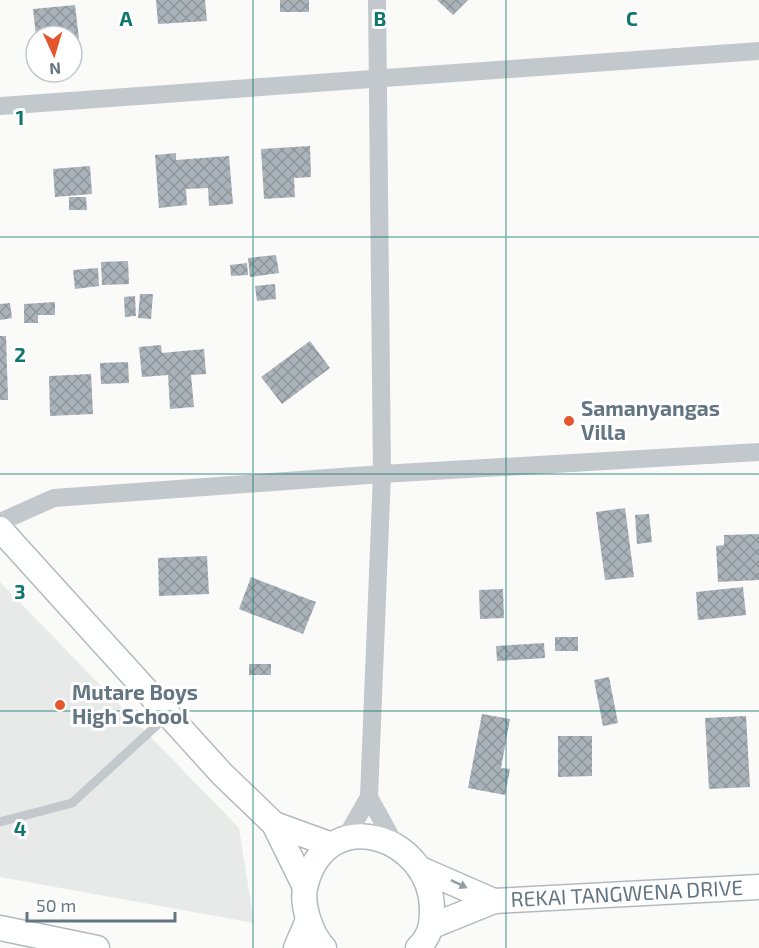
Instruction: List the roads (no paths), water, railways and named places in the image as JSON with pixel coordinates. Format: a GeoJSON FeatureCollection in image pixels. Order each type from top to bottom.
{"type":"FeatureCollection","features":[{"type":"Feature","properties":{"kind":"street"},"geometry":{"type":"LineString","coordinates":[[377,0],[376,77],[382,474],[369,797],[397,848]]}},
{"type":"Feature","properties":{"kind":"street"},"geometry":{"type":"LineString","coordinates":[[0,106],[759,51]]}},
{"type":"Feature","properties":{"kind":"street"},"geometry":{"type":"LineString","coordinates":[[0,522],[54,498],[382,474],[759,452]]}},
{"type":"Feature","properties":{"kind":"street"},"geometry":{"type":"LineString","coordinates":[[0,530],[222,774],[274,824],[304,887],[308,920],[324,948]]}},
{"type":"Feature","properties":{"kind":"street"},"geometry":{"type":"LineString","coordinates":[[304,887],[314,860],[337,842],[369,797]]}},
{"type":"Feature","properties":{"kind":"street"},"geometry":{"type":"LineString","coordinates":[[274,824],[337,842],[371,836],[397,848],[423,870],[494,901]]}},
{"type":"Feature","properties":{"kind":"street"},"geometry":{"type":"LineString","coordinates":[[423,870],[432,898],[426,940]]}},
{"type":"Feature","properties":{"kind":"street","name":"REKAI TANGWENA DRIVE"},"geometry":{"type":"LineString","coordinates":[[494,901],[759,887]]}},
{"type":"Feature","properties":{"kind":"street"},"geometry":{"type":"LineString","coordinates":[[426,940],[494,901]]}},
{"type":"Feature","properties":{"kind":"street"},"geometry":{"type":"LineString","coordinates":[[296,948],[308,920]]}},
{"type":"Feature","properties":{"kind":"street"},"geometry":{"type":"LineString","coordinates":[[0,928],[97,948]]}},
{"type":"Feature","properties":{"kind":"lane"},"geometry":{"type":"LineString","coordinates":[[0,822],[72,803],[168,715]]}},
{"type":"Feature","properties":{"kind":"place","name":"Samanyangas Villa"},"geometry":{"type":"Point","coordinates":[569,421]}},
{"type":"Feature","properties":{"kind":"place","name":"Mutare Boys High School"},"geometry":{"type":"Point","coordinates":[60,705]}}]}
